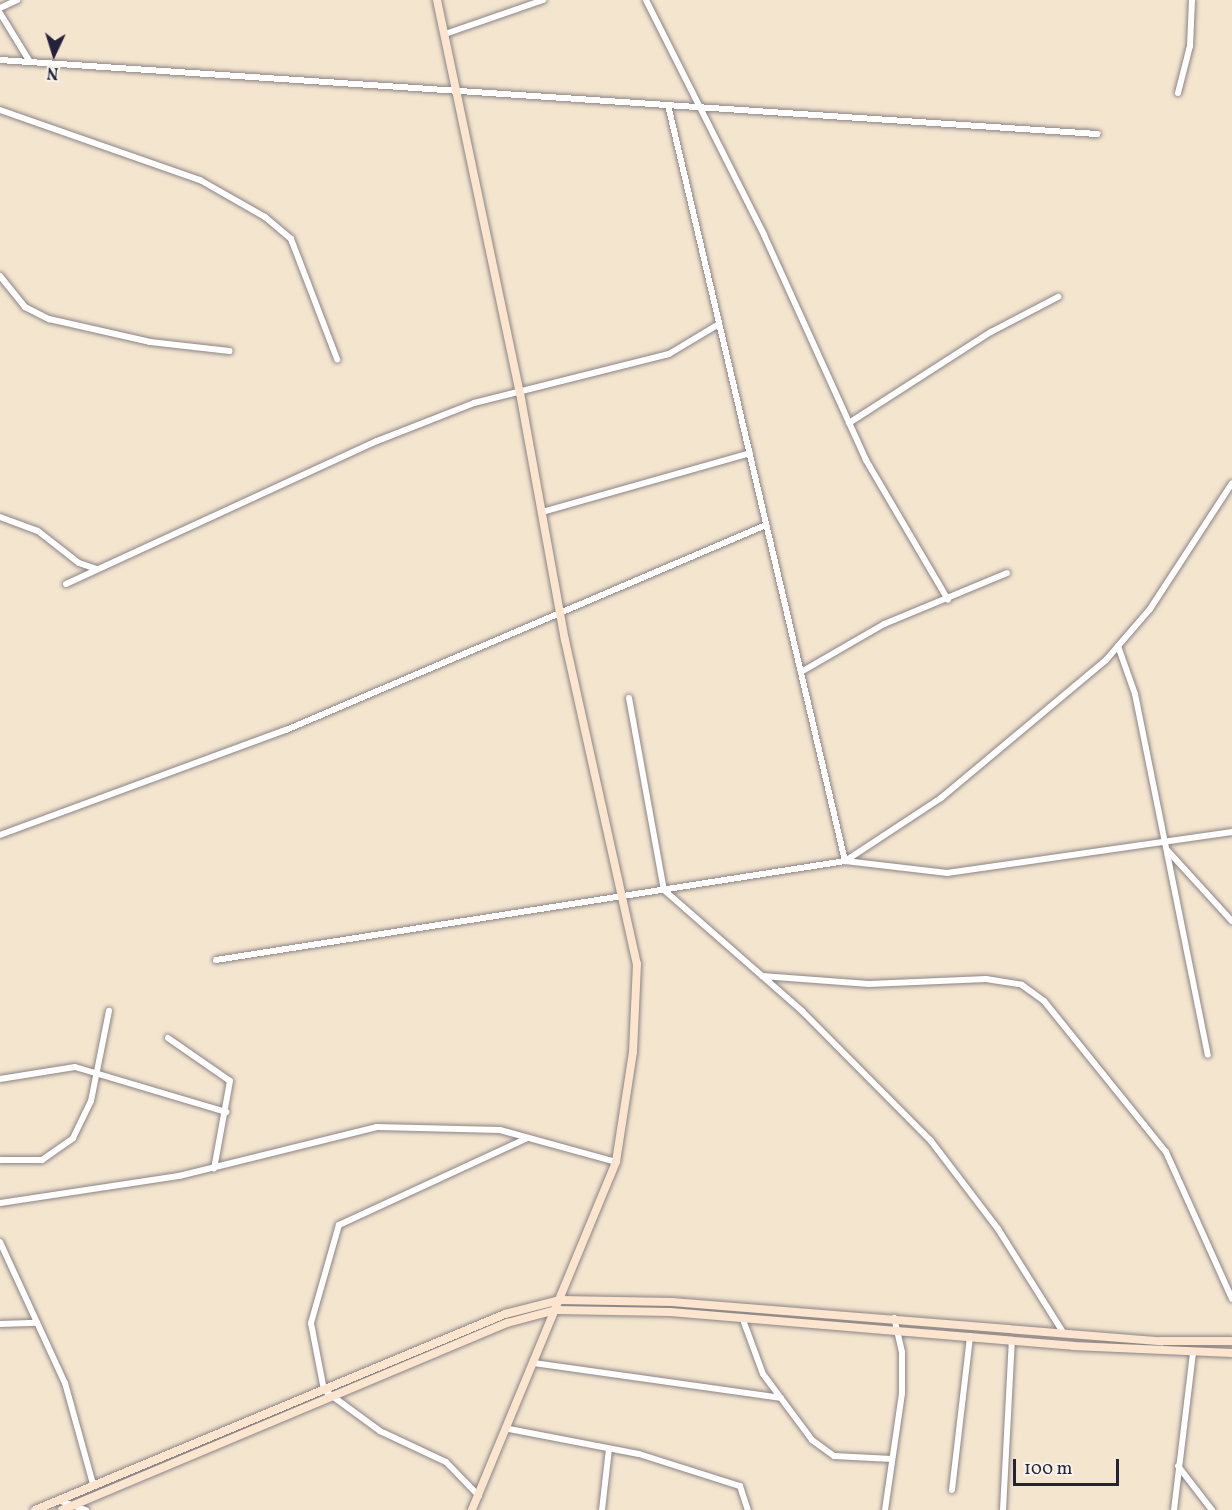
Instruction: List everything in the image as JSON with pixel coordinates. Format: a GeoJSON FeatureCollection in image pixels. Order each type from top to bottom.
{"type":"FeatureCollection","features":[{"type":"Feature","properties":{"kind":"main road"},"geometry":{"type":"LineString","coordinates":[[438,0],[520,393],[560,611],[620,896],[637,964],[637,1005],[616,1162],[533,1363],[509,1429],[472,1510]]}},
{"type":"Feature","properties":{"kind":"main road"},"geometry":{"type":"LineString","coordinates":[[35,1510],[505,1314],[560,1300],[894,1317],[1064,1334],[1232,1341]]}},
{"type":"Feature","properties":{"kind":"main road"},"geometry":{"type":"LineString","coordinates":[[66,1508],[333,1398],[507,1323],[556,1310],[742,1317],[900,1328],[1012,1339],[1232,1353]]}},
{"type":"Feature","properties":{"kind":"street"},"geometry":{"type":"LineString","coordinates":[[0,8],[17,0]]}},
{"type":"Feature","properties":{"kind":"street"},"geometry":{"type":"LineString","coordinates":[[445,34],[543,0]]}},
{"type":"Feature","properties":{"kind":"street"},"geometry":{"type":"LineString","coordinates":[[646,0],[701,107],[849,423],[948,600]]}},
{"type":"Feature","properties":{"kind":"street"},"geometry":{"type":"LineString","coordinates":[[1178,93],[1190,46],[1192,0]]}},
{"type":"Feature","properties":{"kind":"street"},"geometry":{"type":"LineString","coordinates":[[0,13],[30,62]]}},
{"type":"Feature","properties":{"kind":"street"},"geometry":{"type":"LineString","coordinates":[[0,60],[1098,134]]}},
{"type":"Feature","properties":{"kind":"street"},"geometry":{"type":"LineString","coordinates":[[668,105],[845,861]]}},
{"type":"Feature","properties":{"kind":"street"},"geometry":{"type":"LineString","coordinates":[[0,110],[200,180],[265,217],[291,239],[337,358]]}},
{"type":"Feature","properties":{"kind":"street"},"geometry":{"type":"LineString","coordinates":[[0,276],[25,307],[49,319],[150,342],[229,351]]}},
{"type":"Feature","properties":{"kind":"street"},"geometry":{"type":"LineString","coordinates":[[849,423],[991,332],[1058,297]]}},
{"type":"Feature","properties":{"kind":"street"},"geometry":{"type":"LineString","coordinates":[[66,584],[376,441],[474,403],[669,354],[719,324]]}},
{"type":"Feature","properties":{"kind":"street"},"geometry":{"type":"LineString","coordinates":[[542,512],[750,453]]}},
{"type":"Feature","properties":{"kind":"street"},"geometry":{"type":"LineString","coordinates":[[845,861],[901,828],[1011,743],[1118,646],[1150,609],[1232,483]]}},
{"type":"Feature","properties":{"kind":"street"},"geometry":{"type":"LineString","coordinates":[[0,517],[38,531],[79,563],[96,569]]}},
{"type":"Feature","properties":{"kind":"street"},"geometry":{"type":"LineString","coordinates":[[0,835],[286,730],[560,611],[766,525]]}},
{"type":"Feature","properties":{"kind":"street"},"geometry":{"type":"LineString","coordinates":[[801,672],[884,624],[948,600],[1007,573]]}},
{"type":"Feature","properties":{"kind":"street"},"geometry":{"type":"LineString","coordinates":[[1118,646],[1135,694],[1208,1055]]}},
{"type":"Feature","properties":{"kind":"street"},"geometry":{"type":"LineString","coordinates":[[629,698],[664,890],[761,975],[931,1141],[998,1229],[1064,1334]]}},
{"type":"Feature","properties":{"kind":"street"},"geometry":{"type":"LineString","coordinates":[[216,960],[845,861],[947,873],[1164,839],[1232,832]]}},
{"type":"Feature","properties":{"kind":"street"},"geometry":{"type":"LineString","coordinates":[[1167,850],[1232,921]]}},
{"type":"Feature","properties":{"kind":"street"},"geometry":{"type":"LineString","coordinates":[[761,975],[869,984],[986,979],[1022,985],[1044,1001],[1166,1152],[1232,1299]]}},
{"type":"Feature","properties":{"kind":"street"},"geometry":{"type":"LineString","coordinates":[[0,1160],[42,1160],[73,1138],[91,1101],[109,1011]]}},
{"type":"Feature","properties":{"kind":"street"},"geometry":{"type":"LineString","coordinates":[[168,1038],[230,1081],[214,1168]]}},
{"type":"Feature","properties":{"kind":"street"},"geometry":{"type":"LineString","coordinates":[[0,1079],[62,1067],[95,1073],[226,1112]]}},
{"type":"Feature","properties":{"kind":"street"},"geometry":{"type":"LineString","coordinates":[[0,1203],[214,1168],[377,1127],[500,1130],[616,1162]]}},
{"type":"Feature","properties":{"kind":"street"},"geometry":{"type":"LineString","coordinates":[[479,1496],[446,1462],[380,1431],[324,1390],[311,1323],[339,1225],[528,1138]]}},
{"type":"Feature","properties":{"kind":"street"},"geometry":{"type":"LineString","coordinates":[[0,1242],[65,1383],[93,1484]]}},
{"type":"Feature","properties":{"kind":"street"},"geometry":{"type":"LineString","coordinates":[[742,1317],[750,1349],[781,1398],[812,1440],[834,1456],[892,1459]]}},
{"type":"Feature","properties":{"kind":"street"},"geometry":{"type":"LineString","coordinates":[[885,1510],[902,1393],[900,1328],[894,1317]]}},
{"type":"Feature","properties":{"kind":"street"},"geometry":{"type":"LineString","coordinates":[[0,1324],[37,1323]]}},
{"type":"Feature","properties":{"kind":"street"},"geometry":{"type":"LineString","coordinates":[[952,1490],[970,1335]]}},
{"type":"Feature","properties":{"kind":"street"},"geometry":{"type":"LineString","coordinates":[[1003,1510],[1012,1339]]}},
{"type":"Feature","properties":{"kind":"street"},"geometry":{"type":"LineString","coordinates":[[1174,1510],[1193,1352]]}},
{"type":"Feature","properties":{"kind":"street"},"geometry":{"type":"LineString","coordinates":[[533,1363],[781,1398]]}},
{"type":"Feature","properties":{"kind":"street"},"geometry":{"type":"LineString","coordinates":[[509,1429],[609,1449],[740,1486],[748,1510]]}},
{"type":"Feature","properties":{"kind":"street"},"geometry":{"type":"LineString","coordinates":[[602,1510],[609,1449]]}},
{"type":"Feature","properties":{"kind":"street"},"geometry":{"type":"LineString","coordinates":[[1178,1466],[1212,1510]]}},
{"type":"Feature","properties":{"kind":"street"},"geometry":{"type":"LineString","coordinates":[[58,1500],[66,1508],[86,1510]]}}]}
